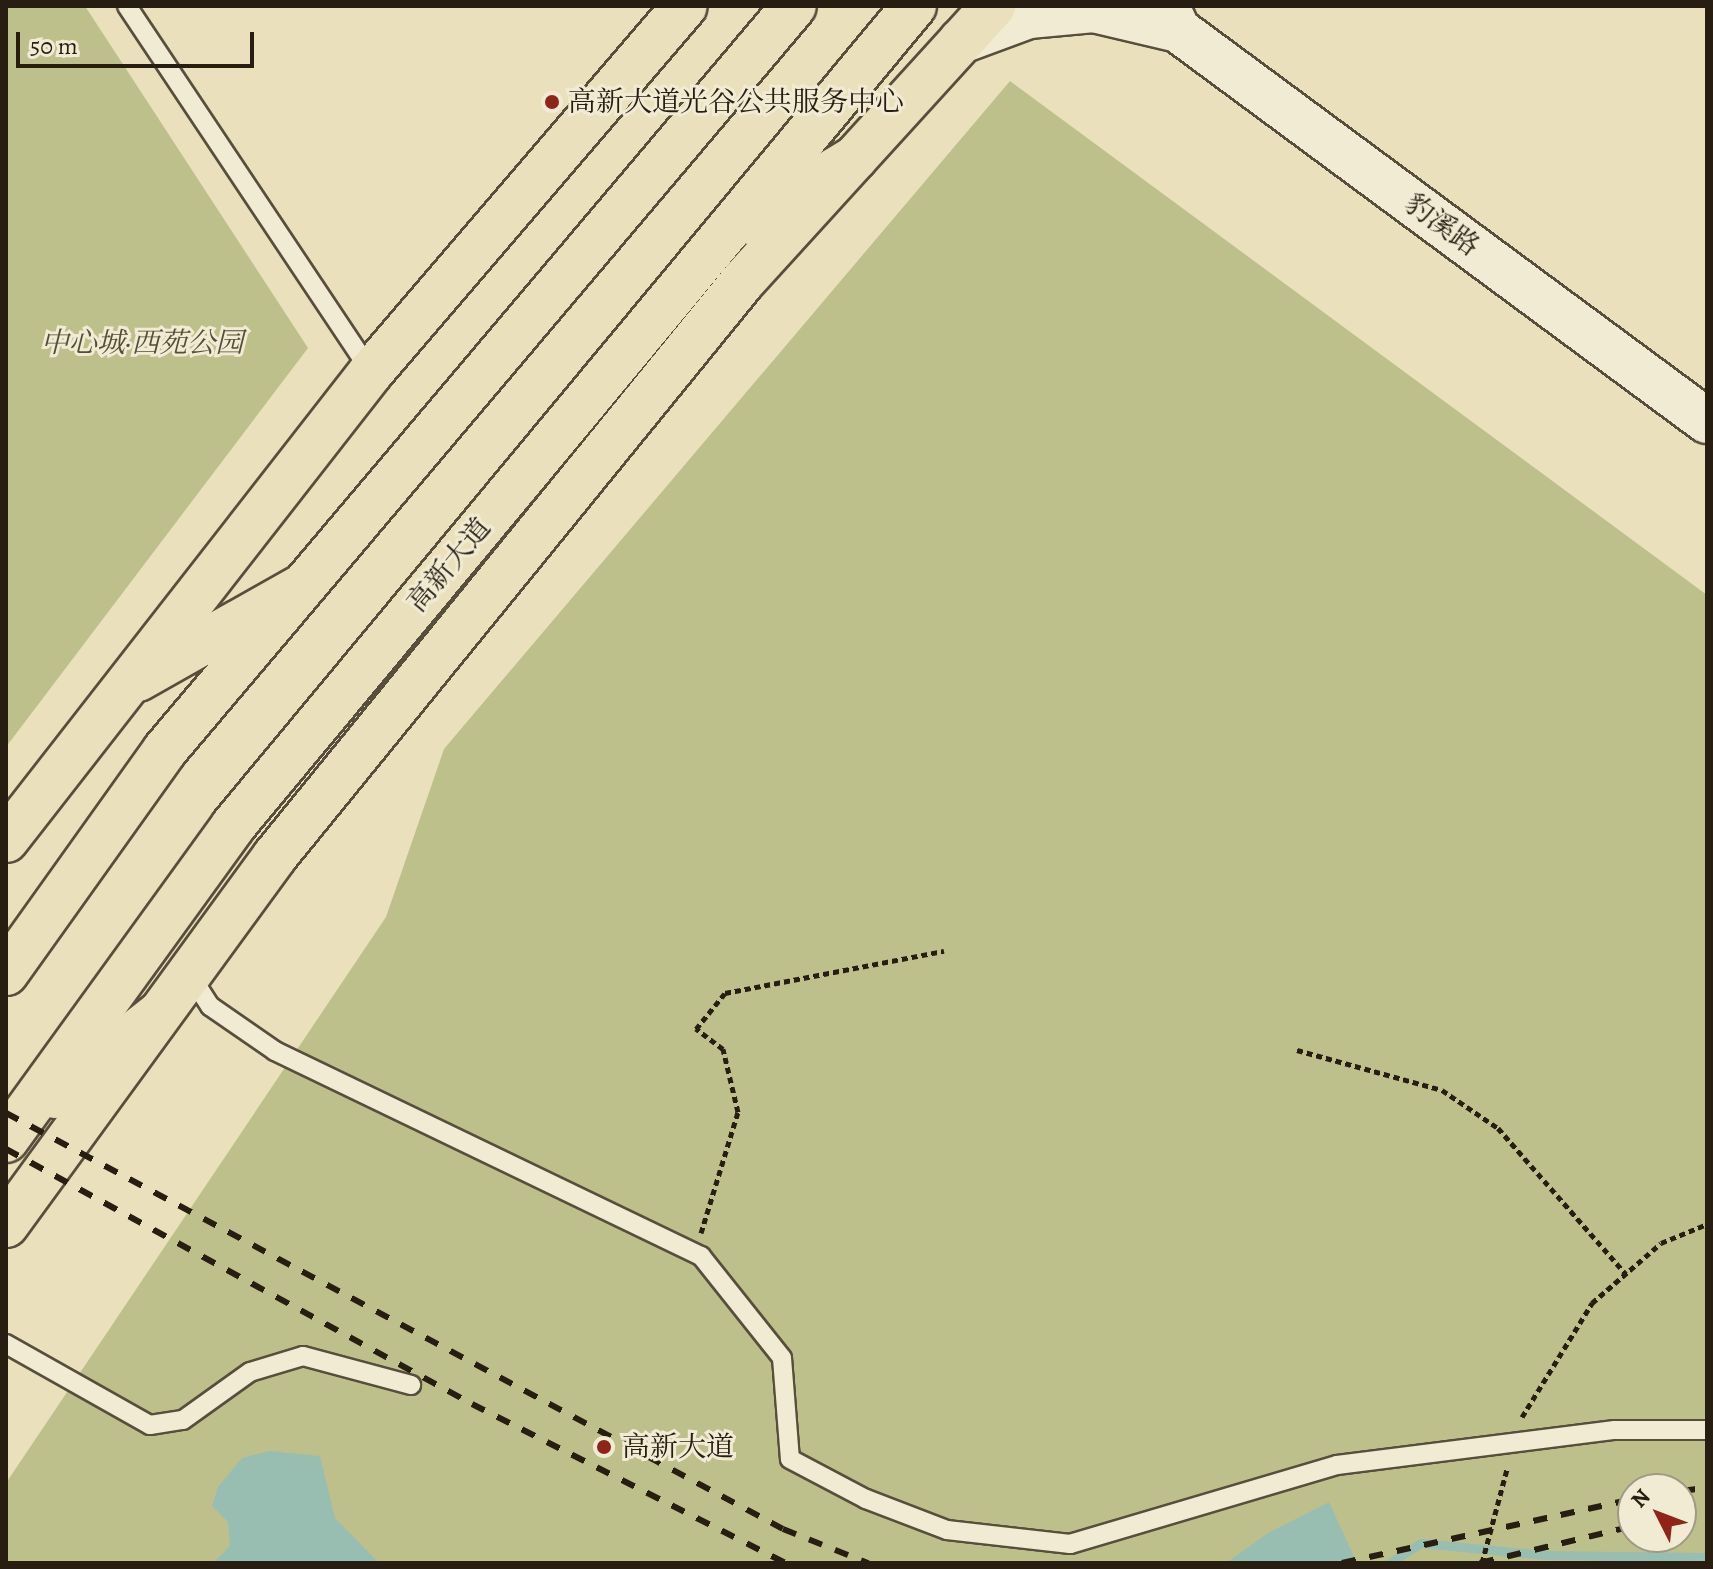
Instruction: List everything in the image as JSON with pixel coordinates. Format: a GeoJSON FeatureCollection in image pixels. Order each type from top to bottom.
{"type":"FeatureCollection","features":[{"type":"Feature","properties":{"kind":"main road"},"geometry":{"type":"LineString","coordinates":[[6,840],[118,689],[371,372],[685,6]]}},
{"type":"Feature","properties":{"kind":"main road"},"geometry":{"type":"LineString","coordinates":[[6,973],[165,750],[794,6]]}},
{"type":"Feature","properties":{"kind":"main road","name":"高新大道"},"geometry":{"type":"LineString","coordinates":[[11,1134],[233,826],[914,6]]}},
{"type":"Feature","properties":{"kind":"main road"},"geometry":{"type":"LineString","coordinates":[[6,1225],[275,856],[743,281],[993,6]]}},
{"type":"Feature","properties":{"kind":"main road"},"geometry":{"type":"LineString","coordinates":[[719,240],[855,158]]}},
{"type":"Feature","properties":{"kind":"main road"},"geometry":{"type":"LineString","coordinates":[[118,689],[304,586]]}},
{"type":"Feature","properties":{"kind":"main road"},"geometry":{"type":"LineString","coordinates":[[11,1134],[159,1014]]}},
{"type":"Feature","properties":{"kind":"street"},"geometry":{"type":"LineString","coordinates":[[961,41],[1029,16],[1094,10],[1172,18]]}},
{"type":"Feature","properties":{"kind":"street","name":"豹溪路"},"geometry":{"type":"LineString","coordinates":[[1172,18],[1707,421]]}},
{"type":"Feature","properties":{"kind":"lane"},"geometry":{"type":"LineString","coordinates":[[127,6],[371,372]]}},
{"type":"Feature","properties":{"kind":"lane"},"geometry":{"type":"LineString","coordinates":[[189,973],[210,1006],[275,1051],[693,1252],[782,1358],[790,1459],[866,1499],[947,1530],[1070,1544],[1337,1465],[1514,1446],[1615,1430],[1707,1430]]}},
{"type":"Feature","properties":{"kind":"lane"},"geometry":{"type":"LineString","coordinates":[[6,1344],[150,1425],[183,1420],[250,1372],[303,1356],[411,1385]]}},
{"type":"Feature","properties":{"kind":"path"},"geometry":{"type":"LineString","coordinates":[[693,1252],[719,1190],[738,1112],[723,1049],[696,1029],[725,993],[944,951]]}},
{"type":"Feature","properties":{"kind":"path"},"geometry":{"type":"LineString","coordinates":[[1297,1050],[1442,1090],[1476,1113],[1498,1128],[1626,1274]]}},
{"type":"Feature","properties":{"kind":"path"},"geometry":{"type":"LineString","coordinates":[[1482,1563],[1526,1404],[1592,1303],[1661,1243],[1707,1224]]}},
{"type":"Feature","properties":{"kind":"green space","name":"中心城·西苑公园"},"geometry":{"type":"Polygon","coordinates":[[[6,6],[85,6],[308,348],[6,747],[6,6]]]}},
{"type":"Feature","properties":{"kind":"green space"},"geometry":{"type":"Polygon","coordinates":[[[1010,81],[1707,595],[1707,1563],[6,1563],[6,1483],[386,917],[444,749],[1010,81]]]}},
{"type":"Feature","properties":{"kind":"water"},"geometry":{"type":"Polygon","coordinates":[[[269,1451],[320,1456],[335,1518],[379,1563],[213,1563],[230,1546],[228,1522],[212,1506],[218,1487],[242,1458],[269,1451]]]}},
{"type":"Feature","properties":{"kind":"water"},"geometry":{"type":"Polygon","coordinates":[[[1329,1502],[1357,1563],[1226,1563],[1268,1533],[1329,1502]]]}},
{"type":"Feature","properties":{"kind":"waterway"},"geometry":{"type":"LineString","coordinates":[[1389,1563],[1421,1543],[1544,1555],[1707,1557]]}},
{"type":"Feature","properties":{"kind":"railway"},"geometry":{"type":"LineString","coordinates":[[6,1113],[783,1529],[868,1563]]}},
{"type":"Feature","properties":{"kind":"railway"},"geometry":{"type":"LineString","coordinates":[[6,1149],[472,1404],[786,1563]]}},
{"type":"Feature","properties":{"kind":"railway"},"geometry":{"type":"LineString","coordinates":[[1697,1489],[1707,1488]]}},
{"type":"Feature","properties":{"kind":"railway"},"geometry":{"type":"LineString","coordinates":[[1342,1563],[1617,1503]]}},
{"type":"Feature","properties":{"kind":"railway"},"geometry":{"type":"LineString","coordinates":[[1697,1514],[1707,1513]]}},
{"type":"Feature","properties":{"kind":"railway"},"geometry":{"type":"LineString","coordinates":[[1480,1563],[1617,1530]]}},
{"type":"Feature","properties":{"kind":"place","name":"高新大道光谷公共服务中心"},"geometry":{"type":"Point","coordinates":[552,102]}},
{"type":"Feature","properties":{"kind":"place","name":"高新大道"},"geometry":{"type":"Point","coordinates":[604,1447]}}]}
